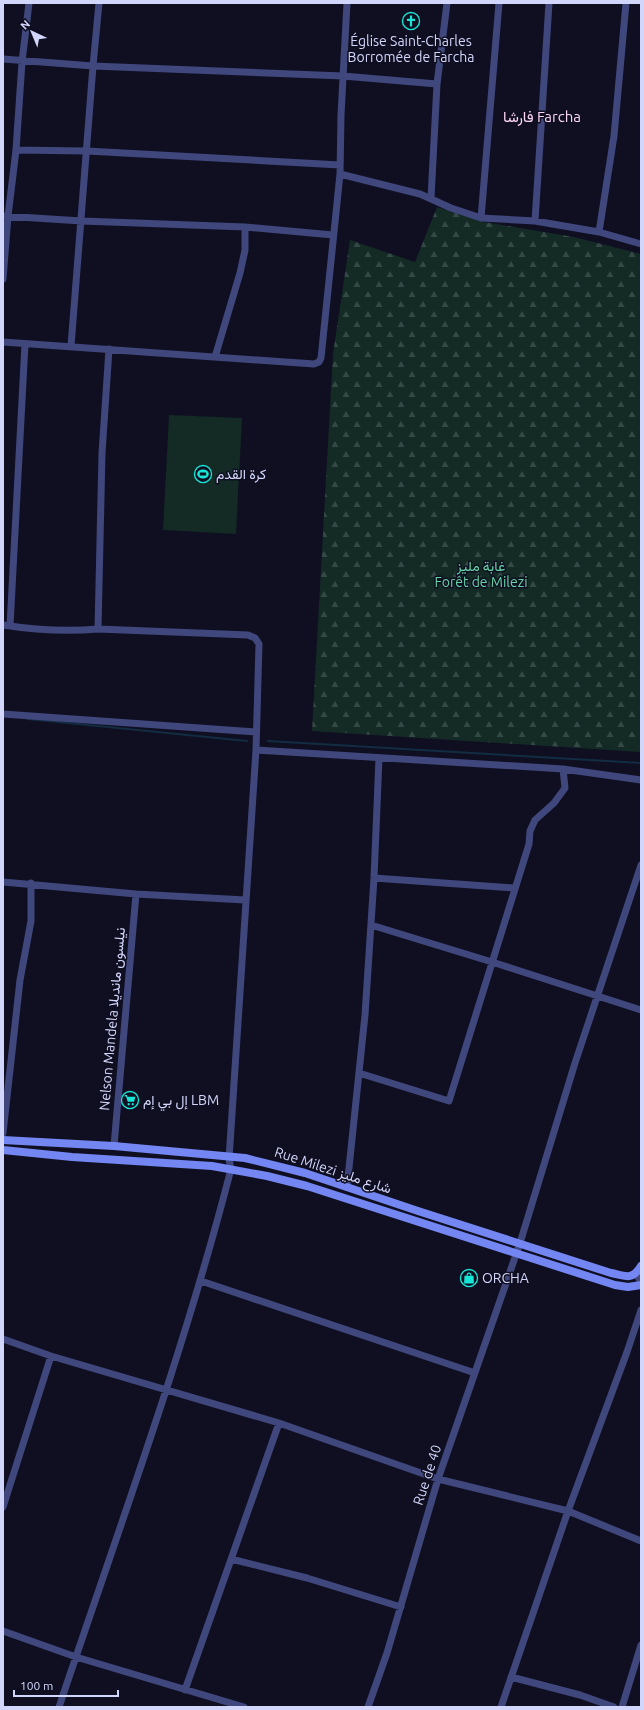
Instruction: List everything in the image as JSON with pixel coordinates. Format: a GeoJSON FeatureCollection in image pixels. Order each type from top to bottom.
{"type":"FeatureCollection","features":[{"type":"Feature","properties":{"kind":"street"},"geometry":{"type":"LineString","coordinates":[[3,279],[5,216],[16,150],[22,62],[29,3]]}},
{"type":"Feature","properties":{"kind":"street"},"geometry":{"type":"LineString","coordinates":[[71,346],[99,3]]}},
{"type":"Feature","properties":{"kind":"street"},"geometry":{"type":"LineString","coordinates":[[3,342],[314,364],[319,362],[321,358],[340,174],[347,3]]}},
{"type":"Feature","properties":{"kind":"street"},"geometry":{"type":"LineString","coordinates":[[431,198],[437,84],[447,3]]}},
{"type":"Feature","properties":{"kind":"street"},"geometry":{"type":"LineString","coordinates":[[481,218],[499,3]]}},
{"type":"Feature","properties":{"kind":"street"},"geometry":{"type":"LineString","coordinates":[[535,222],[549,3]]}},
{"type":"Feature","properties":{"kind":"street"},"geometry":{"type":"LineString","coordinates":[[599,232],[614,136],[626,3]]}},
{"type":"Feature","properties":{"kind":"street"},"geometry":{"type":"LineString","coordinates":[[3,59],[22,62],[93,66],[343,76],[437,84]]}},
{"type":"Feature","properties":{"kind":"street"},"geometry":{"type":"LineString","coordinates":[[16,150],[87,151],[340,165]]}},
{"type":"Feature","properties":{"kind":"street"},"geometry":{"type":"LineString","coordinates":[[340,174],[412,192],[481,218],[535,222],[599,232],[641,244]]}},
{"type":"Feature","properties":{"kind":"street"},"geometry":{"type":"LineString","coordinates":[[5,216],[82,221],[246,227],[333,235]]}},
{"type":"Feature","properties":{"kind":"street"},"geometry":{"type":"LineString","coordinates":[[215,357],[240,273],[245,250],[246,227]]}},
{"type":"Feature","properties":{"kind":"street"},"geometry":{"type":"LineString","coordinates":[[25,344],[6,626],[40,630],[78,631],[98,629],[248,635],[255,638],[259,644],[256,750],[229,1156],[231,1169],[201,1281],[59,1707]]}},
{"type":"Feature","properties":{"kind":"street"},"geometry":{"type":"LineString","coordinates":[[98,629],[102,453],[109,349]]}},
{"type":"Feature","properties":{"kind":"street"},"geometry":{"type":"LineString","coordinates":[[3,714],[256,732]]}},
{"type":"Feature","properties":{"kind":"street"},"geometry":{"type":"LineString","coordinates":[[256,750],[563,769],[641,780]]}},
{"type":"Feature","properties":{"kind":"street"},"geometry":{"type":"LineString","coordinates":[[347,1187],[365,1015],[374,878],[379,758]]}},
{"type":"Feature","properties":{"kind":"street"},"geometry":{"type":"LineString","coordinates":[[359,1073],[450,1101],[514,888],[529,844],[530,831],[535,820],[554,803],[565,788],[563,769]]}},
{"type":"Feature","properties":{"kind":"street","name":"Rue de 40"},"geometry":{"type":"LineString","coordinates":[[368,1707],[401,1607],[438,1480],[520,1243],[575,1063],[641,865]]}},
{"type":"Feature","properties":{"kind":"street"},"geometry":{"type":"LineString","coordinates":[[374,878],[514,888]]}},
{"type":"Feature","properties":{"kind":"street"},"geometry":{"type":"LineString","coordinates":[[3,882],[32,883],[136,894],[245,900]]}},
{"type":"Feature","properties":{"kind":"street"},"geometry":{"type":"LineString","coordinates":[[3,1133],[20,980],[31,921],[32,883]]}},
{"type":"Feature","properties":{"kind":"street","name":"Nelson Mandela نيلسون مانديلا"},"geometry":{"type":"LineString","coordinates":[[114,1146],[136,894]]}},
{"type":"Feature","properties":{"kind":"street"},"geometry":{"type":"LineString","coordinates":[[371,925],[641,1010]]}},
{"type":"Feature","properties":{"kind":"street","name":"Rue Milezi شارع مليز"},"geometry":{"type":"LineString","coordinates":[[3,1140],[114,1146],[245,1158],[276,1165],[347,1187],[611,1272],[631,1277],[636,1274]]}},
{"type":"Feature","properties":{"kind":"street","name":"Rue Milezi شارع مليز"},"geometry":{"type":"LineString","coordinates":[[3,1150],[72,1157],[212,1166],[231,1169],[307,1186],[517,1252],[615,1285],[628,1287],[641,1284]]}},
{"type":"Feature","properties":{"kind":"street"},"geometry":{"type":"LineString","coordinates":[[641,1266],[636,1274],[641,1284]]}},
{"type":"Feature","properties":{"kind":"street"},"geometry":{"type":"LineString","coordinates":[[201,1281],[475,1373]]}},
{"type":"Feature","properties":{"kind":"street"},"geometry":{"type":"LineString","coordinates":[[501,1707],[568,1511],[641,1310]]}},
{"type":"Feature","properties":{"kind":"street"},"geometry":{"type":"LineString","coordinates":[[3,1339],[51,1356],[279,1423],[438,1480],[568,1511],[641,1540]]}},
{"type":"Feature","properties":{"kind":"street"},"geometry":{"type":"LineString","coordinates":[[3,1507],[51,1356]]}},
{"type":"Feature","properties":{"kind":"street"},"geometry":{"type":"LineString","coordinates":[[185,1690],[279,1423]]}},
{"type":"Feature","properties":{"kind":"street"},"geometry":{"type":"LineString","coordinates":[[231,1559],[307,1578],[401,1607]]}},
{"type":"Feature","properties":{"kind":"street"},"geometry":{"type":"LineString","coordinates":[[3,1631],[76,1657],[244,1707]]}},
{"type":"Feature","properties":{"kind":"street"},"geometry":{"type":"LineString","coordinates":[[622,1707],[641,1645]]}},
{"type":"Feature","properties":{"kind":"street"},"geometry":{"type":"LineString","coordinates":[[511,1677],[580,1695],[614,1707]]}},
{"type":"Feature","properties":{"kind":"green space","name":"غابة مليز Forêt de Milezi"},"geometry":{"type":"Polygon","coordinates":[[[437,207],[484,222],[574,237],[641,254],[641,752],[312,731],[333,354],[350,240],[415,262],[437,207]]]}},
{"type":"Feature","properties":{"kind":"green space","name":"كرة القدم"},"geometry":{"type":"Polygon","coordinates":[[[169,415],[242,418],[236,534],[163,530],[169,415]]]}},
{"type":"Feature","properties":{"kind":"waterway"},"geometry":{"type":"LineString","coordinates":[[28,719],[247,741]]}},
{"type":"Feature","properties":{"kind":"waterway"},"geometry":{"type":"LineString","coordinates":[[268,741],[641,763]]}},
{"type":"Feature","properties":{"kind":"place","name":"Église Saint-Charles Borromée de Farcha"},"geometry":{"type":"Point","coordinates":[411,21]}},
{"type":"Feature","properties":{"kind":"place","name":"كرة القدم"},"geometry":{"type":"Point","coordinates":[203,474]}},
{"type":"Feature","properties":{"kind":"place","name":"إل بي إم LBM"},"geometry":{"type":"Point","coordinates":[130,1100]}},
{"type":"Feature","properties":{"kind":"place","name":"ORCHA"},"geometry":{"type":"Point","coordinates":[469,1278]}},
{"type":"Feature","properties":{"kind":"district","name":"فارشا Farcha"},"geometry":{"type":"Point","coordinates":[542,116]}}]}
